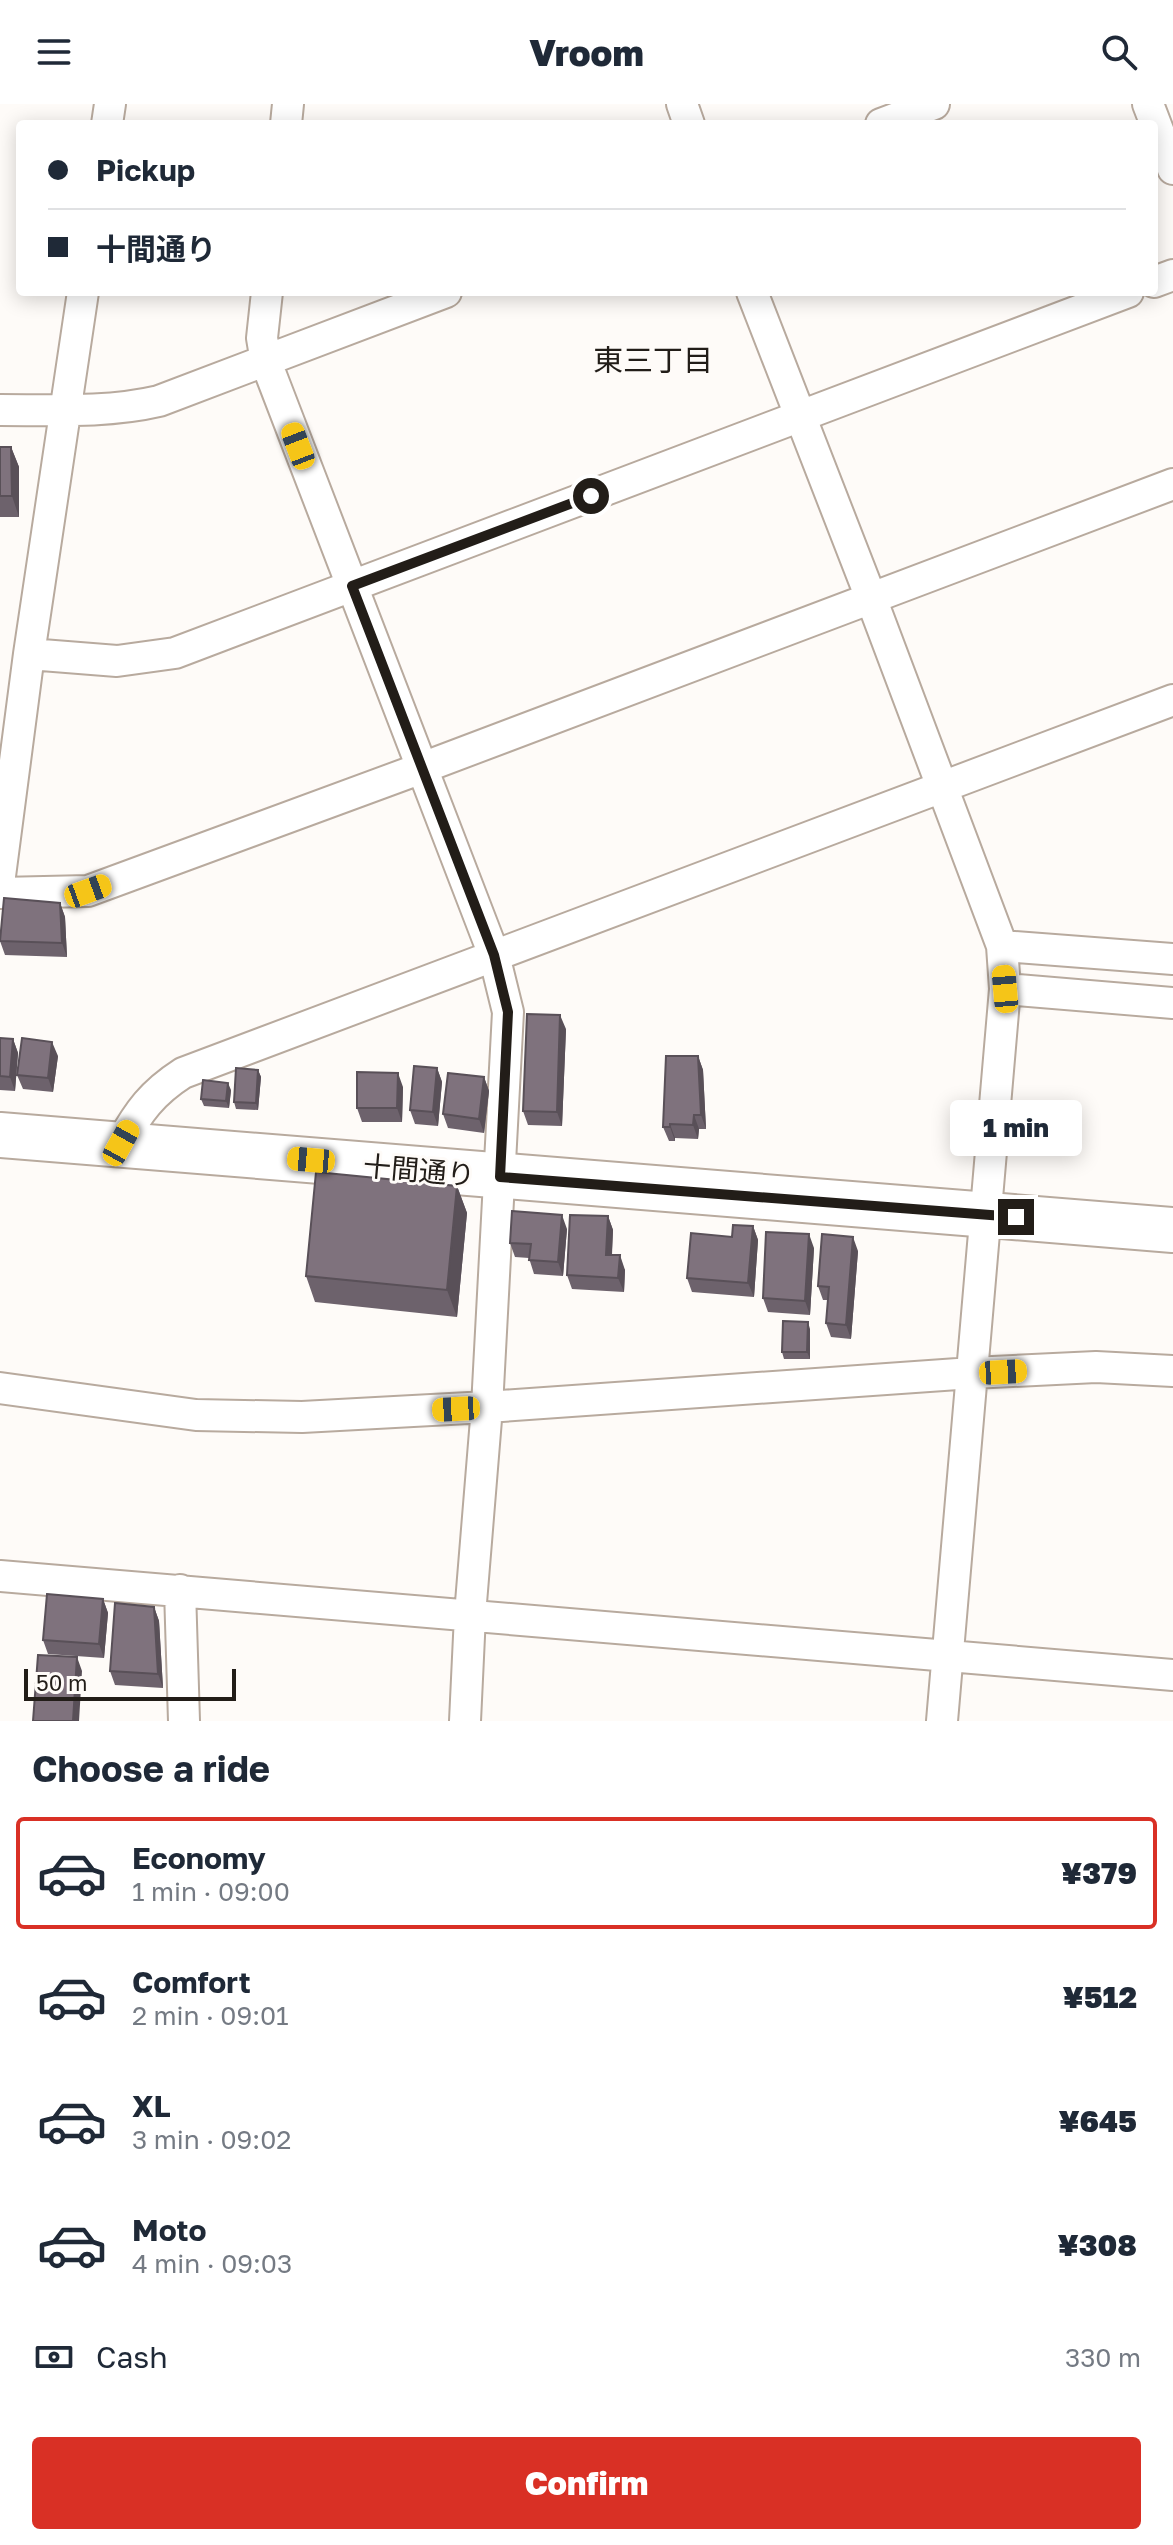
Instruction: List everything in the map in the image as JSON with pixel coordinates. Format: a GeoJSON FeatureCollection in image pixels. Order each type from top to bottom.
{"type":"FeatureCollection","features":[{"type":"Feature","properties":{"kind":"street"},"geometry":{"type":"LineString","coordinates":[[892,120],[934,104]]}},
{"type":"Feature","properties":{"kind":"street"},"geometry":{"type":"LineString","coordinates":[[1158,130],[1173,169]]}},
{"type":"Feature","properties":{"kind":"street"},"geometry":{"type":"LineString","coordinates":[[0,876],[29,654],[82,296]]}},
{"type":"Feature","properties":{"kind":"street"},"geometry":{"type":"LineString","coordinates":[[267,296],[262,338],[266,362],[494,955],[508,1012],[487,1407],[470,1615],[465,1721]]}},
{"type":"Feature","properties":{"kind":"street"},"geometry":{"type":"LineString","coordinates":[[0,410],[135,407],[159,401],[436,296]]}},
{"type":"Feature","properties":{"kind":"street"},"geometry":{"type":"LineString","coordinates":[[754,296],[1002,946],[1005,989],[942,1721]]}},
{"type":"Feature","properties":{"kind":"street"},"geometry":{"type":"LineString","coordinates":[[29,654],[117,661],[175,653],[1117,296]]}},
{"type":"Feature","properties":{"kind":"street"},"geometry":{"type":"LineString","coordinates":[[0,893],[88,891],[1173,484]]}},
{"type":"Feature","properties":{"kind":"street"},"geometry":{"type":"LineString","coordinates":[[121,1143],[138,1112],[160,1087],[183,1073],[1173,700]]}},
{"type":"Feature","properties":{"kind":"street"},"geometry":{"type":"LineString","coordinates":[[1002,946],[1173,959]]}},
{"type":"Feature","properties":{"kind":"street"},"geometry":{"type":"LineString","coordinates":[[1005,989],[1173,1003]]}},
{"type":"Feature","properties":{"kind":"street","name":"十間通り"},"geometry":{"type":"LineString","coordinates":[[0,1135],[1173,1230]]}},
{"type":"Feature","properties":{"kind":"street"},"geometry":{"type":"LineString","coordinates":[[0,1388],[196,1415],[302,1417],[972,1373],[1096,1367],[1173,1371]]}},
{"type":"Feature","properties":{"kind":"street"},"geometry":{"type":"LineString","coordinates":[[0,1576],[1173,1675]]}},
{"type":"Feature","properties":{"kind":"street"},"geometry":{"type":"LineString","coordinates":[[180,1590],[184,1721]]}},
{"type":"Feature","properties":{"kind":"building"},"geometry":{"type":"Polygon","coordinates":[[[0,447],[11,447],[12,496],[0,496],[0,447]]]}},
{"type":"Feature","properties":{"kind":"building"},"geometry":{"type":"Polygon","coordinates":[[[4,898],[60,903],[62,943],[0,941],[4,898]]]}},
{"type":"Feature","properties":{"kind":"building"},"geometry":{"type":"Polygon","coordinates":[[[527,1014],[560,1015],[557,1112],[523,1111],[527,1014]]]}},
{"type":"Feature","properties":{"kind":"building"},"geometry":{"type":"Polygon","coordinates":[[[0,1038],[13,1039],[10,1077],[0,1076],[0,1038]]]}},
{"type":"Feature","properties":{"kind":"building"},"geometry":{"type":"Polygon","coordinates":[[[22,1038],[52,1042],[48,1078],[17,1075],[22,1038]]]}},
{"type":"Feature","properties":{"kind":"building"},"geometry":{"type":"Polygon","coordinates":[[[666,1056],[698,1056],[701,1115],[694,1115],[693,1125],[670,1124],[670,1127],[663,1127],[666,1056]]]}},
{"type":"Feature","properties":{"kind":"building"},"geometry":{"type":"Polygon","coordinates":[[[414,1066],[437,1068],[433,1112],[410,1110],[414,1066]]]}},
{"type":"Feature","properties":{"kind":"building"},"geometry":{"type":"Polygon","coordinates":[[[236,1068],[258,1070],[256,1103],[234,1102],[236,1068]]]}},
{"type":"Feature","properties":{"kind":"building"},"geometry":{"type":"Polygon","coordinates":[[[357,1072],[398,1073],[397,1108],[357,1108],[357,1072]]]}},
{"type":"Feature","properties":{"kind":"building"},"geometry":{"type":"Polygon","coordinates":[[[448,1073],[484,1077],[479,1119],[443,1114],[448,1073]]]}},
{"type":"Feature","properties":{"kind":"building"},"geometry":{"type":"Polygon","coordinates":[[[203,1080],[228,1083],[226,1101],[201,1099],[203,1080]]]}},
{"type":"Feature","properties":{"kind":"building"},"geometry":{"type":"Polygon","coordinates":[[[316,1172],[457,1186],[447,1290],[306,1276],[316,1172]]]}},
{"type":"Feature","properties":{"kind":"building"},"geometry":{"type":"Polygon","coordinates":[[[512,1211],[562,1215],[558,1262],[529,1260],[531,1244],[510,1243],[512,1211]]]}},
{"type":"Feature","properties":{"kind":"building"},"geometry":{"type":"Polygon","coordinates":[[[570,1215],[608,1216],[606,1255],[620,1255],[618,1278],[567,1275],[570,1215]]]}},
{"type":"Feature","properties":{"kind":"building"},"geometry":{"type":"Polygon","coordinates":[[[733,1225],[753,1226],[748,1283],[687,1278],[691,1233],[732,1237],[733,1225]]]}},
{"type":"Feature","properties":{"kind":"building"},"geometry":{"type":"Polygon","coordinates":[[[766,1232],[809,1234],[805,1301],[763,1298],[766,1232]]]}},
{"type":"Feature","properties":{"kind":"building"},"geometry":{"type":"Polygon","coordinates":[[[822,1234],[853,1237],[846,1325],[826,1323],[829,1287],[818,1286],[822,1234]]]}},
{"type":"Feature","properties":{"kind":"building"},"geometry":{"type":"Polygon","coordinates":[[[783,1321],[808,1322],[807,1352],[782,1352],[783,1321]]]}},
{"type":"Feature","properties":{"kind":"building"},"geometry":{"type":"Polygon","coordinates":[[[47,1594],[103,1599],[99,1644],[43,1640],[47,1594]]]}},
{"type":"Feature","properties":{"kind":"building"},"geometry":{"type":"Polygon","coordinates":[[[115,1603],[154,1607],[158,1674],[110,1671],[115,1603]]]}},
{"type":"Feature","properties":{"kind":"building"},"geometry":{"type":"Polygon","coordinates":[[[38,1655],[77,1657],[73,1721],[33,1721],[38,1655]]]}},
{"type":"Feature","properties":{"kind":"district","name":"東三丁目"},"geometry":{"type":"Point","coordinates":[653,360]}},
{"type":"Feature","properties":{"kind":"route"},"geometry":{"type":"LineString","coordinates":[[591,496],[352,586],[494,955],[508,1012],[500,1177],[1016,1217]]}}]}
